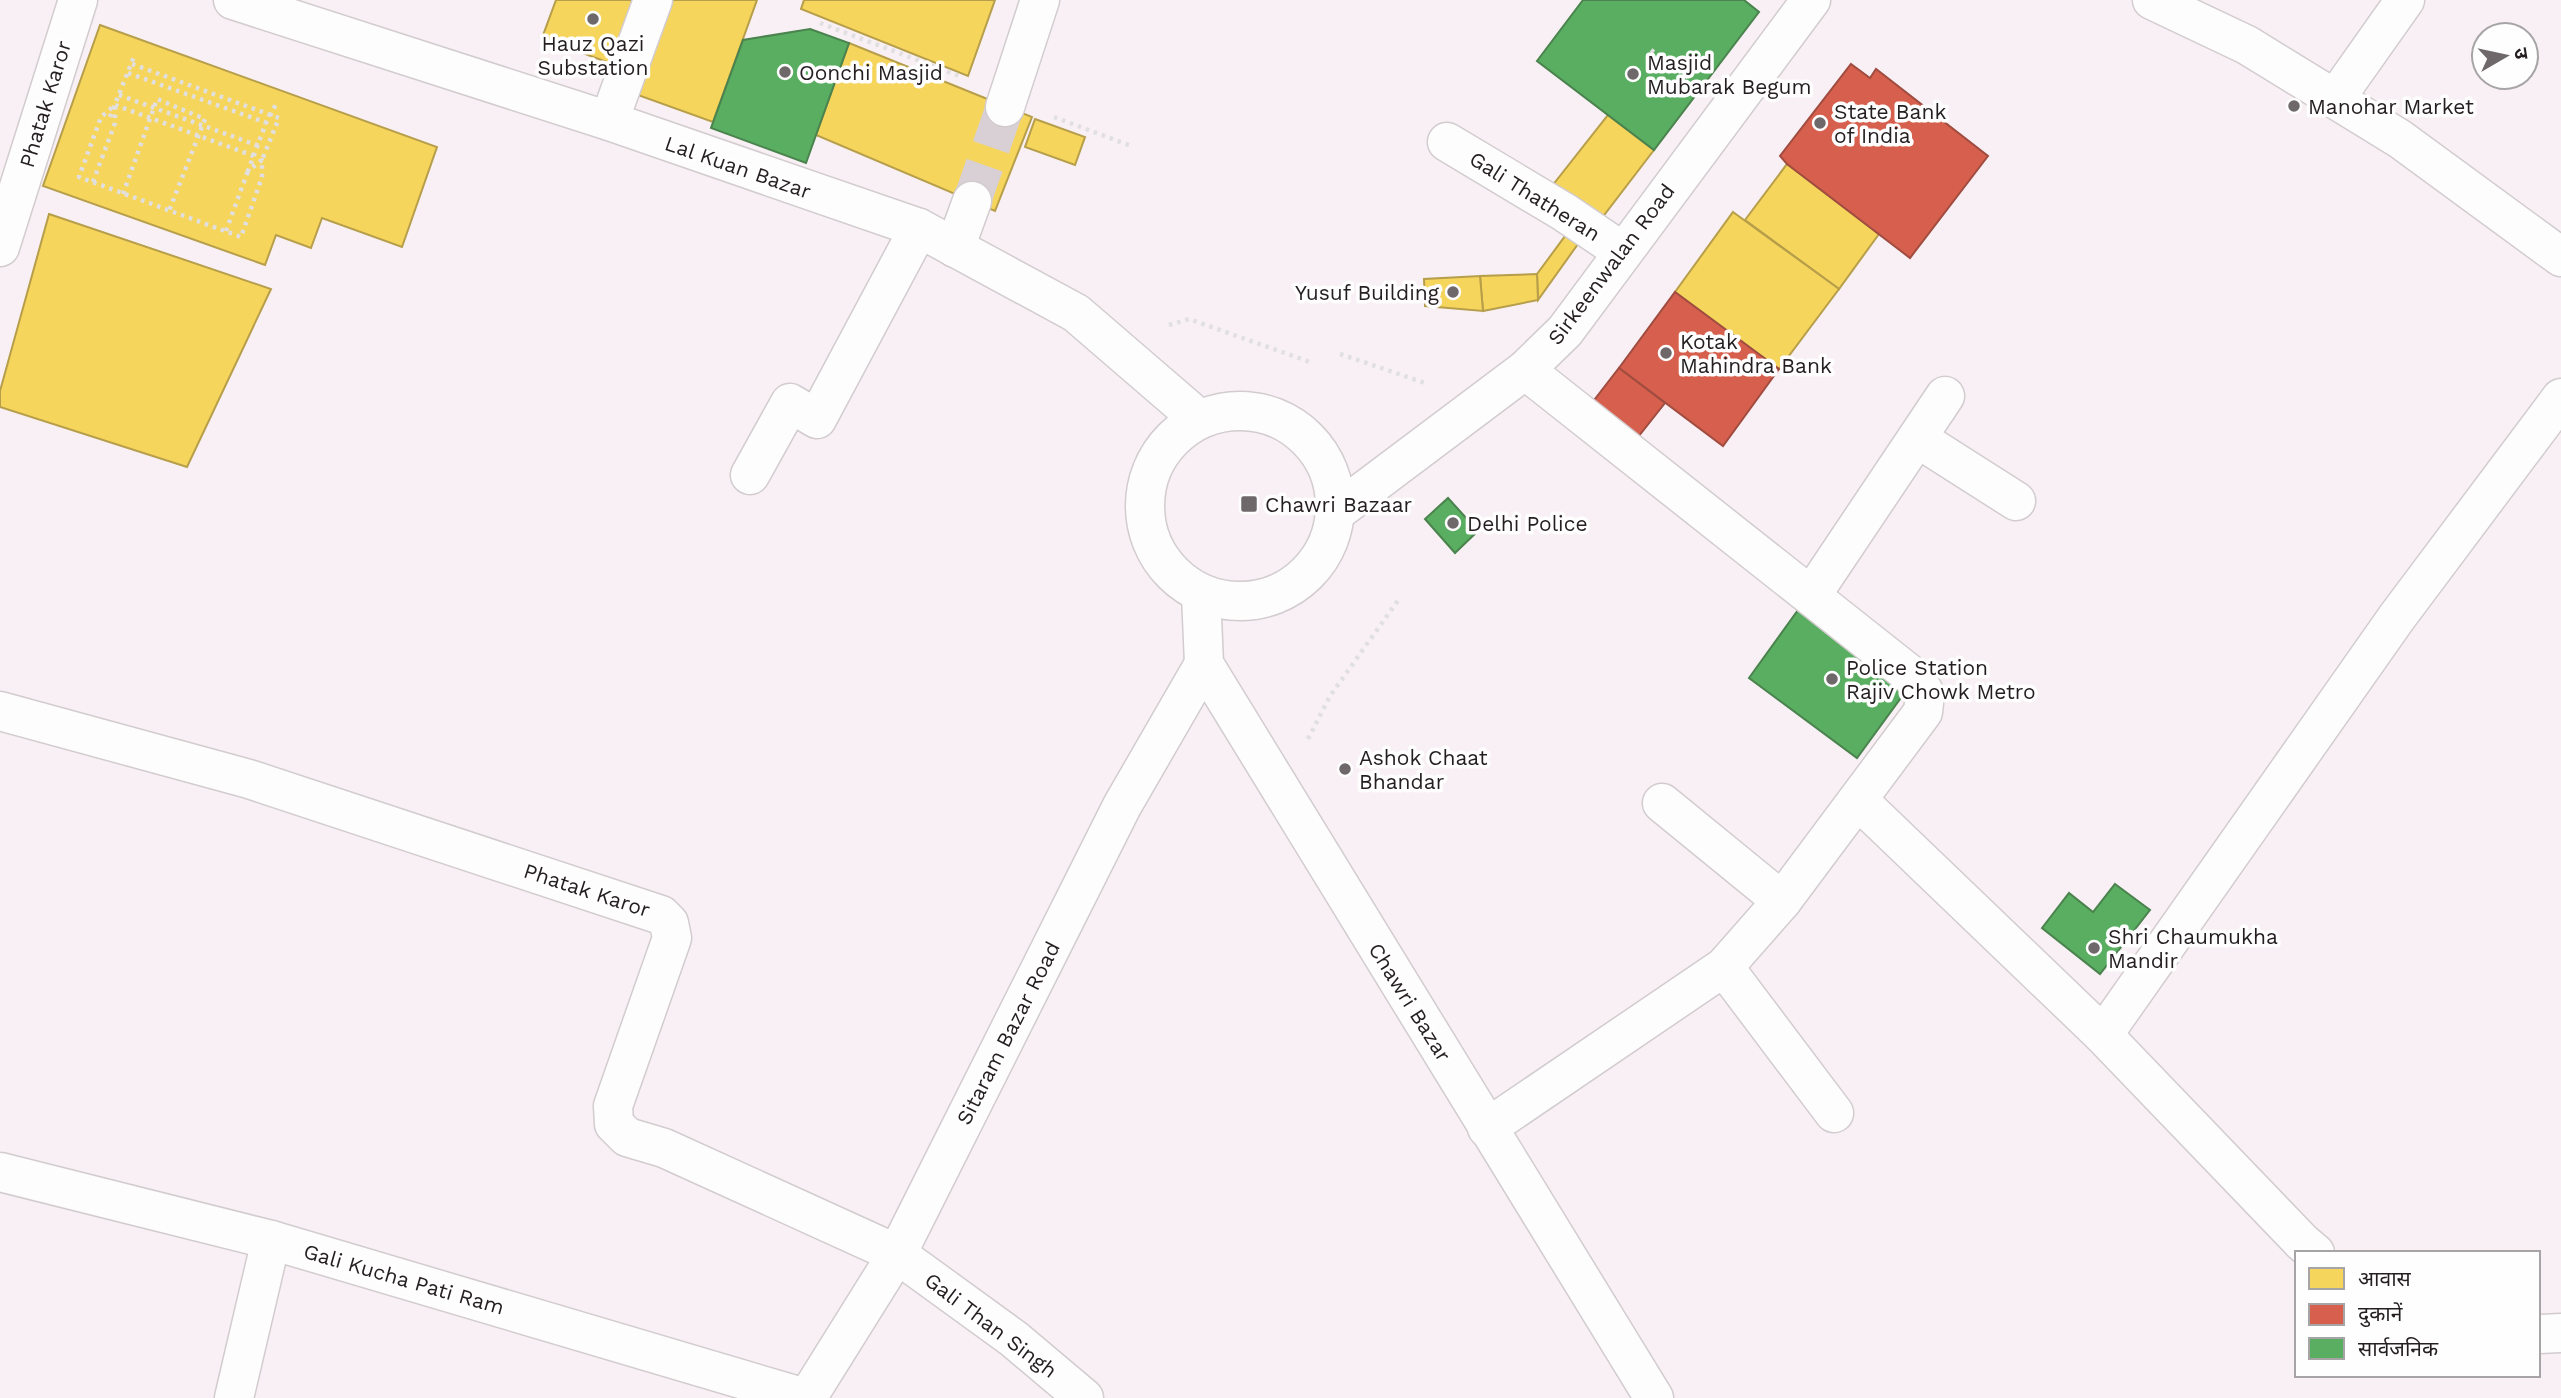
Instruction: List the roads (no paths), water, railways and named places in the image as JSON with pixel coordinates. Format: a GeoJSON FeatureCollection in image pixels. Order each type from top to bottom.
{"type":"FeatureCollection","features":[{"type":"Feature","properties":{"kind":"street","name":"Phatak Karor"},"geometry":{"type":"LineString","coordinates":[[0,247],[78,0]]}},
{"type":"Feature","properties":{"kind":"street","name":"Lal Kuan Bazar"},"geometry":{"type":"LineString","coordinates":[[233,0],[609,121],[919,228],[1076,313],[1199,419]]}},
{"type":"Feature","properties":{"kind":"street"},"geometry":{"type":"LineString","coordinates":[[609,121],[653,0]]}},
{"type":"Feature","properties":{"kind":"street"},"geometry":{"type":"LineString","coordinates":[[1007,101],[1040,0]]}},
{"type":"Feature","properties":{"kind":"street","name":"Sirkeenwalan Road"},"geometry":{"type":"LineString","coordinates":[[1336,512],[1525,370],[1565,331],[1811,0]]}},
{"type":"Feature","properties":{"kind":"street"},"geometry":{"type":"LineString","coordinates":[[2152,0],[2247,46],[2400,139],[2561,257]]}},
{"type":"Feature","properties":{"kind":"street"},"geometry":{"type":"LineString","coordinates":[[2335,99],[2404,0]]}},
{"type":"Feature","properties":{"kind":"street","name":"Gali Thatheran"},"geometry":{"type":"LineString","coordinates":[[1447,142],[1623,251]]}},
{"type":"Feature","properties":{"kind":"street"},"geometry":{"type":"LineString","coordinates":[[955,248],[972,201]]}},
{"type":"Feature","properties":{"kind":"street"},"geometry":{"type":"LineString","coordinates":[[750,475],[790,402],[817,419],[919,228]]}},
{"type":"Feature","properties":{"kind":"street"},"geometry":{"type":"LineString","coordinates":[[1487,1128],[1724,967],[1782,901],[1923,712],[1925,694],[1917,680],[1525,370]]}},
{"type":"Feature","properties":{"kind":"street"},"geometry":{"type":"LineString","coordinates":[[1811,596],[1945,396]]}},
{"type":"Feature","properties":{"kind":"street"},"geometry":{"type":"LineString","coordinates":[[2103,1035],[2397,617],[2561,398]]}},
{"type":"Feature","properties":{"kind":"street"},"geometry":{"type":"LineString","coordinates":[[1231,410],[1264,412],[1295,427],[1318,450],[1333,480],[1336,512],[1328,544],[1310,572],[1284,592],[1266,599],[1233,603],[1201,594],[1174,575],[1161,560],[1147,530],[1145,497],[1153,465],[1173,437],[1199,419],[1231,410]]}},
{"type":"Feature","properties":{"kind":"street"},"geometry":{"type":"LineString","coordinates":[[1917,438],[2016,501]]}},
{"type":"Feature","properties":{"kind":"street","name":"Chawri Bazar"},"geometry":{"type":"LineString","coordinates":[[1201,594],[1204,664],[1654,1398]]}},
{"type":"Feature","properties":{"kind":"street","name":"Sitaram Bazar Road"},"geometry":{"type":"LineString","coordinates":[[806,1398],[897,1254],[1122,806],[1204,664]]}},
{"type":"Feature","properties":{"kind":"street","name":"Phatak Karor"},"geometry":{"type":"LineString","coordinates":[[0,710],[249,779],[661,915],[669,923],[672,937],[613,1106],[614,1124],[627,1137],[664,1147],[897,1254]]}},
{"type":"Feature","properties":{"kind":"street"},"geometry":{"type":"LineString","coordinates":[[1858,800],[2103,1035],[2313,1251]]}},
{"type":"Feature","properties":{"kind":"street"},"geometry":{"type":"LineString","coordinates":[[1662,803],[1782,901]]}},
{"type":"Feature","properties":{"kind":"street"},"geometry":{"type":"LineString","coordinates":[[1724,967],[1835,1113]]}},
{"type":"Feature","properties":{"kind":"street","name":"Gali Kucha Pati Ram"},"geometry":{"type":"LineString","coordinates":[[0,1172],[271,1240],[806,1398]]}},
{"type":"Feature","properties":{"kind":"street"},"geometry":{"type":"LineString","coordinates":[[234,1398],[271,1240]]}},
{"type":"Feature","properties":{"kind":"street","name":"Gali Than Singh"},"geometry":{"type":"LineString","coordinates":[[897,1254],[1014,1339],[1084,1398]]}},
{"type":"Feature","properties":{"kind":"street"},"geometry":{"type":"LineString","coordinates":[[2540,1334],[2561,1333]]}},
{"type":"Feature","properties":{"kind":"tunnel"},"geometry":{"type":"LineString","coordinates":[[972,201],[1005,107]]}},
{"type":"Feature","properties":{"kind":"place","name":"Hauz Qazi Substation"},"geometry":{"type":"Point","coordinates":[593,19]}},
{"type":"Feature","properties":{"kind":"place","name":"Oonchi Masjid"},"geometry":{"type":"Point","coordinates":[785,72]}},
{"type":"Feature","properties":{"kind":"place","name":"Masjid Mubarak Begum"},"geometry":{"type":"Point","coordinates":[1633,74]}},
{"type":"Feature","properties":{"kind":"place","name":"Manohar Market"},"geometry":{"type":"Point","coordinates":[2294,106]}},
{"type":"Feature","properties":{"kind":"place","name":"State Bank of India"},"geometry":{"type":"Point","coordinates":[1820,123]}},
{"type":"Feature","properties":{"kind":"place","name":"Yusuf Building"},"geometry":{"type":"Point","coordinates":[1453,292]}},
{"type":"Feature","properties":{"kind":"place","name":"Kotak Mahindra Bank"},"geometry":{"type":"Point","coordinates":[1666,353]}},
{"type":"Feature","properties":{"kind":"place","name":"Chawri Bazaar"},"geometry":{"type":"Point","coordinates":[1249,504]}},
{"type":"Feature","properties":{"kind":"place","name":"Delhi Police"},"geometry":{"type":"Point","coordinates":[1453,523]}},
{"type":"Feature","properties":{"kind":"place","name":"Police Station Rajiv Chowk Metro"},"geometry":{"type":"Point","coordinates":[1832,679]}},
{"type":"Feature","properties":{"kind":"place","name":"Ashok Chaat Bhandar"},"geometry":{"type":"Point","coordinates":[1345,769]}},
{"type":"Feature","properties":{"kind":"place","name":"Shri Chaumukha Mandir"},"geometry":{"type":"Point","coordinates":[2094,948]}}]}
